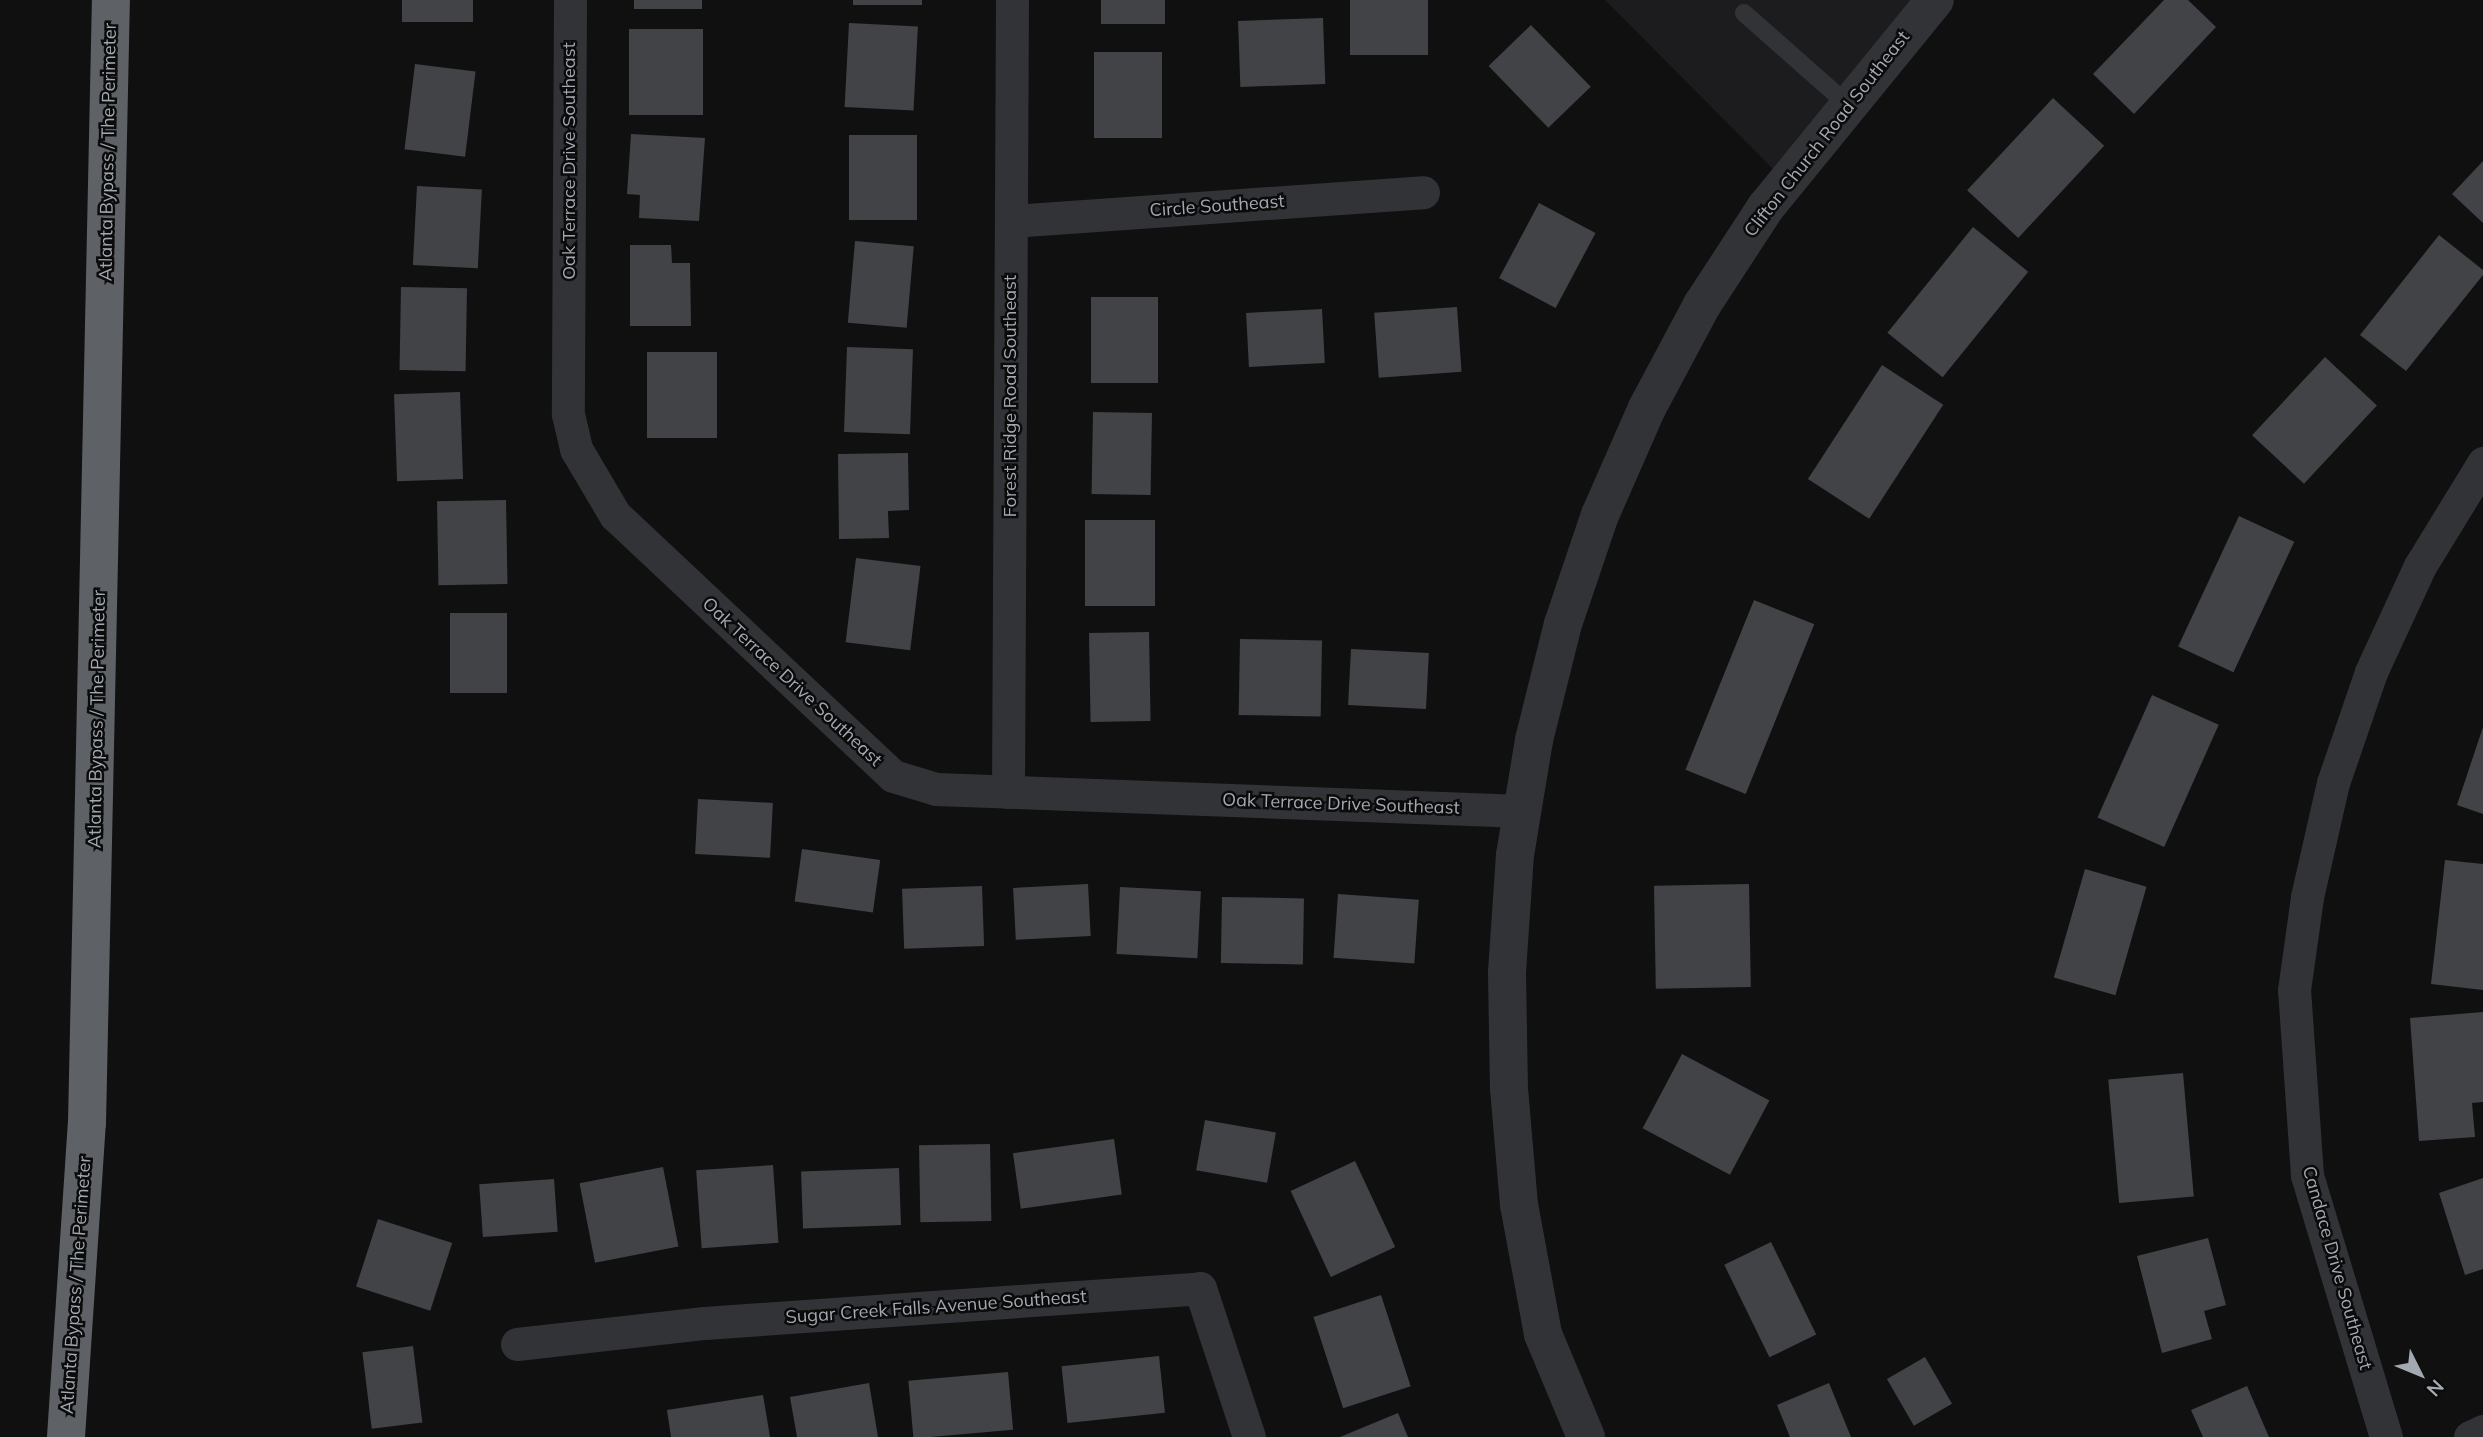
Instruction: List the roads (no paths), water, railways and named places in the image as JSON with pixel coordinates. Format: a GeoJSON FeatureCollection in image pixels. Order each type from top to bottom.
{"type":"FeatureCollection","features":[{"type":"Feature","properties":{"kind":"highway","name":"Atlanta Bypass / The Perimeter"},"geometry":{"type":"LineString","coordinates":[[66,1437],[87,1123],[111,0]]}},
{"type":"Feature","properties":{"kind":"street","name":"Oak Terrace Drive Southeast"},"geometry":{"type":"LineString","coordinates":[[570,0],[568,414],[576,449],[615,515],[893,776],[936,789],[1522,811]]}},
{"type":"Feature","properties":{"kind":"street","name":"Forest Ridge Road Southeast"},"geometry":{"type":"LineString","coordinates":[[1008,792],[1012,0]]}},
{"type":"Feature","properties":{"kind":"street","name":"Clifton Church Road Southeast"},"geometry":{"type":"LineString","coordinates":[[1586,1437],[1543,1334],[1519,1205],[1508,1089],[1507,972],[1522,811],[1534,740],[1563,624],[1600,515],[1647,408],[1702,305],[1766,207],[1935,0]]}},
{"type":"Feature","properties":{"kind":"street","name":"Circle Southeast"},"geometry":{"type":"LineString","coordinates":[[1011,220],[1423,192]]}},
{"type":"Feature","properties":{"kind":"street","name":"Candace Drive Southeast"},"geometry":{"type":"LineString","coordinates":[[2386,1437],[2307,1175],[2294,990],[2307,897],[2333,783],[2371,672],[2420,566],[2483,463]]}},
{"type":"Feature","properties":{"kind":"street","name":"Sugar Creek Falls Avenue Southeast"},"geometry":{"type":"LineString","coordinates":[[517,1344],[705,1324],[1200,1288],[1249,1437]]}},
{"type":"Feature","properties":{"kind":"street"},"geometry":{"type":"LineString","coordinates":[[2470,1437],[2483,1431]]}},
{"type":"Feature","properties":{"kind":"lane"},"geometry":{"type":"LineString","coordinates":[[1744,13],[1848,104]]}}]}
